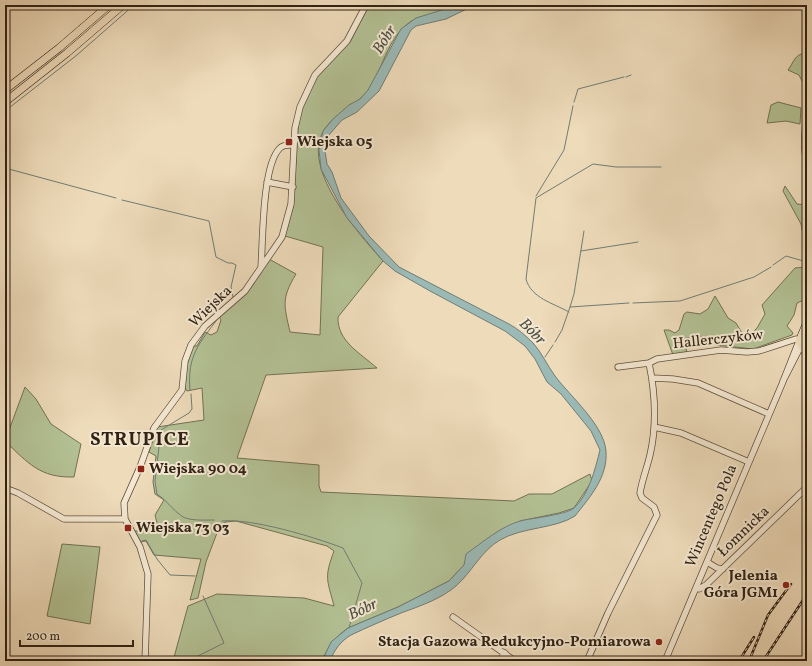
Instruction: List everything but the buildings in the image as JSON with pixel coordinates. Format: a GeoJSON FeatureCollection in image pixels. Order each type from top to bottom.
{"type":"FeatureCollection","features":[{"type":"Feature","properties":{"kind":"main road"},"geometry":{"type":"LineString","coordinates":[[5,90],[59,48],[109,5]]}},
{"type":"Feature","properties":{"kind":"main road"},"geometry":{"type":"LineString","coordinates":[[5,102],[58,61],[123,5]]}},
{"type":"Feature","properties":{"kind":"main road"},"geometry":{"type":"LineString","coordinates":[[807,108],[805,143],[807,168]]}},
{"type":"Feature","properties":{"kind":"main road","name":"Wincentego Pola"},"geometry":{"type":"LineString","coordinates":[[801,343],[807,322]]}},
{"type":"Feature","properties":{"kind":"main road","name":"Wincentego Pola"},"geometry":{"type":"LineString","coordinates":[[801,343],[807,333]]}},
{"type":"Feature","properties":{"kind":"main road"},"geometry":{"type":"LineString","coordinates":[[801,343],[807,355]]}},
{"type":"Feature","properties":{"kind":"street","name":"Wiejska"},"geometry":{"type":"LineString","coordinates":[[146,661],[148,574],[140,547],[125,519],[124,503],[140,467],[154,428],[182,390],[185,361],[191,345],[205,326],[245,291],[282,237],[286,227],[291,204],[295,128],[300,107],[309,84],[321,67],[344,45],[366,5]]}},
{"type":"Feature","properties":{"kind":"street"},"geometry":{"type":"LineString","coordinates":[[261,267],[264,202],[268,175],[279,149],[285,145],[294,145]]}},
{"type":"Feature","properties":{"kind":"street"},"geometry":{"type":"LineString","coordinates":[[267,182],[293,187]]}},
{"type":"Feature","properties":{"kind":"street","name":"Wincentego Pola"},"geometry":{"type":"LineString","coordinates":[[783,381],[797,357],[801,343]]}},
{"type":"Feature","properties":{"kind":"street","name":"Wincentego Pola"},"geometry":{"type":"LineString","coordinates":[[665,661],[783,381],[801,343]]}},
{"type":"Feature","properties":{"kind":"street","name":"Hallerczyków"},"geometry":{"type":"LineString","coordinates":[[618,367],[649,363],[657,359],[720,350],[747,352],[759,351],[801,343]]}},
{"type":"Feature","properties":{"kind":"street"},"geometry":{"type":"LineString","coordinates":[[797,357],[807,355]]}},
{"type":"Feature","properties":{"kind":"street"},"geometry":{"type":"LineString","coordinates":[[587,661],[608,613],[656,518],[654,507],[640,496],[651,453],[654,427],[652,378],[649,363]]}},
{"type":"Feature","properties":{"kind":"street"},"geometry":{"type":"LineString","coordinates":[[652,378],[673,379],[698,383],[770,414]]}},
{"type":"Feature","properties":{"kind":"street"},"geometry":{"type":"LineString","coordinates":[[654,427],[681,433],[749,462]]}},
{"type":"Feature","properties":{"kind":"street","name":"Łomnicka"},"geometry":{"type":"LineString","coordinates":[[696,588],[702,588],[723,569],[807,487]]}},
{"type":"Feature","properties":{"kind":"street"},"geometry":{"type":"LineString","coordinates":[[5,488],[23,496],[64,519],[125,519]]}},
{"type":"Feature","properties":{"kind":"street"},"geometry":{"type":"LineString","coordinates":[[707,562],[717,568],[723,569]]}},
{"type":"Feature","properties":{"kind":"street"},"geometry":{"type":"LineString","coordinates":[[453,617],[483,640],[488,641],[515,661]]}},
{"type":"Feature","properties":{"kind":"street"},"geometry":{"type":"LineString","coordinates":[[499,661],[505,653]]}},
{"type":"Feature","properties":{"kind":"green space"},"geometry":{"type":"Polygon","coordinates":[[[369,5],[380,8],[383,5],[458,5],[437,13],[417,18],[406,25],[393,41],[369,89],[364,95],[331,121],[326,127],[319,143],[319,160],[325,179],[334,198],[359,234],[383,261],[338,317],[341,333],[345,340],[377,368],[266,375],[237,458],[319,465],[319,486],[321,492],[514,501],[529,494],[552,494],[590,474],[592,481],[574,508],[559,513],[520,521],[464,565],[449,581],[398,607],[348,628],[332,643],[326,651],[322,661],[173,661],[188,606],[217,594],[304,598],[334,606],[328,573],[334,551],[327,546],[236,521],[226,522],[220,525],[206,562],[198,598],[190,600],[201,559],[154,555],[146,541],[140,542],[135,531],[159,531],[155,515],[164,500],[155,494],[153,482],[156,456],[149,452],[157,427],[204,420],[202,388],[187,391],[185,388],[187,365],[193,346],[197,346],[205,332],[211,335],[217,332],[221,320],[219,316],[246,293],[269,259],[296,274],[288,290],[285,302],[290,332],[320,335],[323,247],[285,236],[293,207],[298,128],[302,107],[317,75],[350,42],[369,5]]]}},
{"type":"Feature","properties":{"kind":"green space"},"geometry":{"type":"Polygon","coordinates":[[[807,53],[803,83],[799,75],[788,70],[796,57],[807,53]]]}},
{"type":"Feature","properties":{"kind":"green space"},"geometry":{"type":"Polygon","coordinates":[[[778,102],[801,108],[800,124],[786,121],[767,123],[771,105],[778,102]]]}},
{"type":"Feature","properties":{"kind":"green space"},"geometry":{"type":"Polygon","coordinates":[[[785,186],[797,204],[807,205],[807,255],[801,224],[783,191],[785,186]]]}},
{"type":"Feature","properties":{"kind":"green space"},"geometry":{"type":"Polygon","coordinates":[[[807,267],[806,299],[797,303],[794,315],[787,326],[793,333],[792,335],[753,349],[716,345],[713,341],[706,337],[692,337],[684,339],[687,353],[673,355],[664,330],[669,330],[675,333],[679,330],[684,314],[687,312],[700,314],[708,309],[715,296],[728,318],[736,323],[742,333],[750,335],[757,328],[765,314],[762,305],[795,268],[807,267]]]}},
{"type":"Feature","properties":{"kind":"green space"},"geometry":{"type":"Polygon","coordinates":[[[25,387],[36,399],[51,424],[81,444],[74,477],[52,475],[35,468],[5,441],[25,387]]]}},
{"type":"Feature","properties":{"kind":"green space"},"geometry":{"type":"Polygon","coordinates":[[[62,544],[100,547],[90,624],[47,616],[62,544]]]}},
{"type":"Feature","properties":{"kind":"water"},"geometry":{"type":"Polygon","coordinates":[[[458,5],[475,5],[446,19],[416,26],[411,30],[379,91],[357,112],[342,120],[329,135],[325,151],[327,164],[332,172],[341,198],[369,236],[399,267],[509,324],[533,343],[555,376],[593,421],[604,441],[606,460],[597,486],[575,516],[558,523],[518,533],[500,540],[487,550],[462,580],[450,591],[430,602],[351,635],[338,646],[330,661],[322,661],[331,642],[348,628],[398,607],[449,581],[464,565],[466,554],[499,531],[520,521],[564,513],[574,508],[588,489],[600,450],[591,431],[561,394],[547,382],[535,359],[525,346],[505,331],[395,271],[383,261],[347,218],[321,169],[319,150],[323,131],[333,119],[349,105],[360,99],[368,90],[401,29],[416,18],[458,5]]]}},
{"type":"Feature","properties":{"kind":"waterway"},"geometry":{"type":"LineString","coordinates":[[5,111],[77,55],[134,5]]}},
{"type":"Feature","properties":{"kind":"waterway"},"geometry":{"type":"LineString","coordinates":[[626,77],[631,75]]}},
{"type":"Feature","properties":{"kind":"waterway"},"geometry":{"type":"LineString","coordinates":[[574,102],[578,89],[624,77]]}},
{"type":"Feature","properties":{"kind":"waterway"},"geometry":{"type":"LineString","coordinates":[[536,196],[564,150],[573,106]]}},
{"type":"Feature","properties":{"kind":"waterway"},"geometry":{"type":"LineString","coordinates":[[569,312],[543,299],[533,291],[526,279],[536,198],[593,164],[616,167],[661,167]]}},
{"type":"Feature","properties":{"kind":"waterway"},"geometry":{"type":"LineString","coordinates":[[5,168],[116,198]]}},
{"type":"Feature","properties":{"kind":"waterway"},"geometry":{"type":"LineString","coordinates":[[122,200],[209,221],[216,257],[236,265],[231,287],[233,297]]}},
{"type":"Feature","properties":{"kind":"waterway"},"geometry":{"type":"LineString","coordinates":[[570,307],[574,294],[584,231]]}},
{"type":"Feature","properties":{"kind":"waterway"},"geometry":{"type":"LineString","coordinates":[[581,251],[638,242]]}},
{"type":"Feature","properties":{"kind":"waterway"},"geometry":{"type":"LineString","coordinates":[[773,265],[786,256],[807,262]]}},
{"type":"Feature","properties":{"kind":"waterway"},"geometry":{"type":"LineString","coordinates":[[633,303],[680,301],[754,277],[771,267]]}},
{"type":"Feature","properties":{"kind":"waterway"},"geometry":{"type":"LineString","coordinates":[[249,290],[261,273]]}},
{"type":"Feature","properties":{"kind":"waterway"},"geometry":{"type":"LineString","coordinates":[[235,303],[246,294]]}},
{"type":"Feature","properties":{"kind":"waterway"},"geometry":{"type":"LineString","coordinates":[[223,314],[235,303]]}},
{"type":"Feature","properties":{"kind":"waterway"},"geometry":{"type":"LineString","coordinates":[[555,342],[562,330],[570,307],[629,303]]}},
{"type":"Feature","properties":{"kind":"waterway"},"geometry":{"type":"LineString","coordinates":[[190,390],[190,368],[196,350],[219,317]]}},
{"type":"Feature","properties":{"kind":"waterway"},"geometry":{"type":"LineString","coordinates":[[545,357],[553,345]]}},
{"type":"Feature","properties":{"kind":"waterway"},"geometry":{"type":"LineString","coordinates":[[191,394],[192,409],[189,413],[161,430],[155,481],[157,494],[183,517],[194,520],[214,520]]}},
{"type":"Feature","properties":{"kind":"waterway","name":"Bóbr"},"geometry":{"type":"LineString","coordinates":[[222,521],[249,522],[266,525],[343,548],[362,583],[349,628]]}},
{"type":"Feature","properties":{"kind":"waterway"},"geometry":{"type":"LineString","coordinates":[[142,541],[146,540],[157,559],[170,575],[195,576]]}},
{"type":"Feature","properties":{"kind":"waterway"},"geometry":{"type":"LineString","coordinates":[[188,661],[224,643],[203,596]]}},
{"type":"Feature","properties":{"kind":"railway"},"geometry":{"type":"LineString","coordinates":[[749,661],[768,615],[791,584]]}},
{"type":"Feature","properties":{"kind":"railway"},"geometry":{"type":"LineString","coordinates":[[763,661],[807,594]]}},
{"type":"Feature","properties":{"kind":"railway"},"geometry":{"type":"LineString","coordinates":[[739,661],[754,637]]}},
{"type":"Feature","properties":{"kind":"place","name":"Wiejska 05"},"geometry":{"type":"Point","coordinates":[289,142]}},
{"type":"Feature","properties":{"kind":"place","name":"Wiejska 90 04"},"geometry":{"type":"Point","coordinates":[141,469]}},
{"type":"Feature","properties":{"kind":"place","name":"Wiejska 73 03"},"geometry":{"type":"Point","coordinates":[128,528]}},
{"type":"Feature","properties":{"kind":"place","name":"Jelenia Góra JGM1"},"geometry":{"type":"Point","coordinates":[786,585]}},
{"type":"Feature","properties":{"kind":"place","name":"Stacja Gazowa Redukcyjno-Pomiarowa"},"geometry":{"type":"Point","coordinates":[659,642]}},
{"type":"Feature","properties":{"kind":"district","name":"STRUPICE"},"geometry":{"type":"Point","coordinates":[140,440]}}]}
